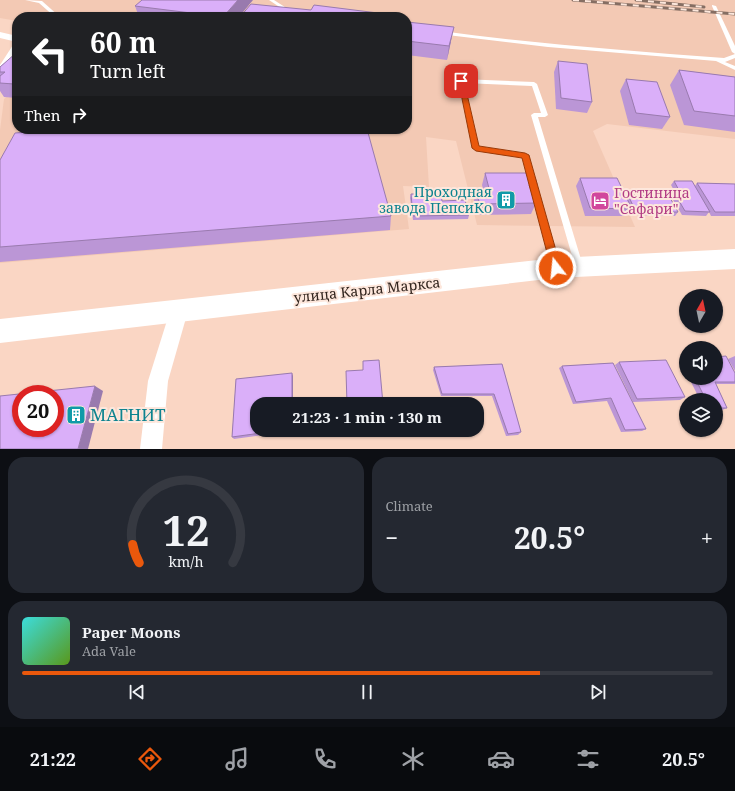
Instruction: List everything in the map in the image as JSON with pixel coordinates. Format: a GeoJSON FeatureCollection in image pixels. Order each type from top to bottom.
{"type":"FeatureCollection","features":[{"type":"Feature","properties":{"kind":"main road","name":"улица Карла Маркса"},"geometry":{"type":"LineString","coordinates":[[0,331],[567,268],[735,259]]}},
{"type":"Feature","properties":{"kind":"street"},"geometry":{"type":"LineString","coordinates":[[0,35],[12,37]]}},
{"type":"Feature","properties":{"kind":"street"},"geometry":{"type":"LineString","coordinates":[[0,74],[12,55]]}},
{"type":"Feature","properties":{"kind":"street"},"geometry":{"type":"LineString","coordinates":[[150,449],[158,381],[179,311]]}},
{"type":"Feature","properties":{"kind":"lane"},"geometry":{"type":"LineString","coordinates":[[27,0],[42,1],[53,12]]}},
{"type":"Feature","properties":{"kind":"lane"},"geometry":{"type":"LineString","coordinates":[[271,0],[286,10],[293,12]]}},
{"type":"Feature","properties":{"kind":"lane"},"geometry":{"type":"LineString","coordinates":[[714,6],[735,52]]}},
{"type":"Feature","properties":{"kind":"lane"},"geometry":{"type":"LineString","coordinates":[[436,32],[490,40],[725,60],[735,56]]}},
{"type":"Feature","properties":{"kind":"lane"},"geometry":{"type":"LineString","coordinates":[[715,59],[735,68]]}},
{"type":"Feature","properties":{"kind":"lane"},"geometry":{"type":"LineString","coordinates":[[461,81],[534,84],[545,115],[534,115],[567,268],[525,155],[476,148],[461,81]]}},
{"type":"Feature","properties":{"kind":"shaded area"},"geometry":{"type":"Polygon","coordinates":[[[0,0],[735,0],[735,139],[607,124],[593,131],[635,227],[477,225],[456,141],[426,137],[429,187],[403,186],[409,229],[0,263],[0,130],[4,99],[12,92],[12,134],[412,134],[412,12],[12,12],[12,20],[0,18],[0,0]]]}},
{"type":"Feature","properties":{"kind":"building"},"geometry":{"type":"Polygon","coordinates":[[[142,0],[238,0],[227,12],[183,12],[135,6],[142,0]]]}},
{"type":"Feature","properties":{"kind":"building"},"geometry":{"type":"Polygon","coordinates":[[[251,4],[311,10],[314,5],[370,12],[244,12],[251,4]]]}},
{"type":"Feature","properties":{"kind":"building"},"geometry":{"type":"Polygon","coordinates":[[[412,23],[454,27],[449,46],[412,42],[412,23]]]}},
{"type":"Feature","properties":{"kind":"building"},"geometry":{"type":"Polygon","coordinates":[[[12,56],[12,84],[0,83],[0,76],[5,72],[0,72],[0,67],[12,56]]]}},
{"type":"Feature","properties":{"kind":"building"},"geometry":{"type":"Polygon","coordinates":[[[558,61],[587,64],[592,102],[561,98],[558,61]]]}},
{"type":"Feature","properties":{"kind":"building"},"geometry":{"type":"Polygon","coordinates":[[[679,70],[735,77],[735,116],[694,111],[679,70]]]}},
{"type":"Feature","properties":{"kind":"building"},"geometry":{"type":"Polygon","coordinates":[[[626,79],[657,82],[670,117],[636,113],[626,79]]]}},
{"type":"Feature","properties":{"kind":"building"},"geometry":{"type":"Polygon","coordinates":[[[14,134],[368,134],[391,216],[0,247],[0,160],[14,134]]]}},
{"type":"Feature","properties":{"kind":"building"},"geometry":{"type":"Polygon","coordinates":[[[485,173],[526,173],[528,177],[535,177],[537,184],[529,185],[536,203],[480,204],[476,193],[490,192],[485,173]]]}},
{"type":"Feature","properties":{"kind":"building"},"geometry":{"type":"Polygon","coordinates":[[[580,178],[617,178],[632,209],[590,208],[580,178]]]}},
{"type":"Feature","properties":{"kind":"building"},"geometry":{"type":"Polygon","coordinates":[[[674,181],[692,181],[710,212],[685,211],[675,194],[681,194],[674,181]]]}},
{"type":"Feature","properties":{"kind":"building"},"geometry":{"type":"Polygon","coordinates":[[[697,183],[735,184],[735,212],[715,212],[697,183]]]}},
{"type":"Feature","properties":{"kind":"building"},"geometry":{"type":"Polygon","coordinates":[[[411,194],[441,194],[442,201],[465,200],[469,215],[413,216],[411,194]]]}},
{"type":"Feature","properties":{"kind":"building"},"geometry":{"type":"Polygon","coordinates":[[[628,195],[669,196],[678,212],[636,212],[628,195]]]}},
{"type":"Feature","properties":{"kind":"building"},"geometry":{"type":"Polygon","coordinates":[[[723,356],[726,356],[735,373],[735,382],[723,382],[723,356]]]}},
{"type":"Feature","properties":{"kind":"building"},"geometry":{"type":"Polygon","coordinates":[[[379,360],[382,397],[347,397],[346,371],[363,370],[363,361],[379,360]]]}},
{"type":"Feature","properties":{"kind":"building"},"geometry":{"type":"Polygon","coordinates":[[[666,360],[683,393],[679,393],[679,397],[637,399],[619,362],[666,360]]]}},
{"type":"Feature","properties":{"kind":"building"},"geometry":{"type":"Polygon","coordinates":[[[613,363],[646,429],[625,430],[611,398],[576,402],[562,366],[613,363]]]}},
{"type":"Feature","properties":{"kind":"building"},"geometry":{"type":"Polygon","coordinates":[[[502,364],[521,432],[508,434],[494,394],[442,394],[434,367],[502,364]]]}},
{"type":"Feature","properties":{"kind":"building"},"geometry":{"type":"Polygon","coordinates":[[[292,373],[292,397],[250,397],[250,435],[232,437],[236,379],[292,373]]]}},
{"type":"Feature","properties":{"kind":"building"},"geometry":{"type":"Polygon","coordinates":[[[698,385],[716,385],[720,393],[702,393],[698,385]]]}},
{"type":"Feature","properties":{"kind":"building","name":"МАГНИТ"},"geometry":{"type":"Polygon","coordinates":[[[95,386],[78,449],[0,449],[0,396],[12,395],[12,437],[64,437],[64,389],[95,386]]]}},
{"type":"Feature","properties":{"kind":"building"},"geometry":{"type":"Polygon","coordinates":[[[723,399],[727,408],[723,408],[723,399]]]}},
{"type":"Feature","properties":{"kind":"railway"},"geometry":{"type":"LineString","coordinates":[[573,0],[735,14]]}},
{"type":"Feature","properties":{"kind":"railway"},"geometry":{"type":"LineString","coordinates":[[636,0],[704,7]]}},
{"type":"Feature","properties":{"kind":"place","name":"Проходная завода ПепсиКо"},"geometry":{"type":"Point","coordinates":[506,200]}},
{"type":"Feature","properties":{"kind":"place","name":"Гостиница \"Сафари\""},"geometry":{"type":"Point","coordinates":[600,201]}},
{"type":"Feature","properties":{"kind":"place","name":"МАГНИТ"},"geometry":{"type":"Point","coordinates":[76,415]}},
{"type":"Feature","properties":{"kind":"route"},"geometry":{"type":"LineString","coordinates":[[461,81],[476,148],[525,155],[556,268]]}}]}
